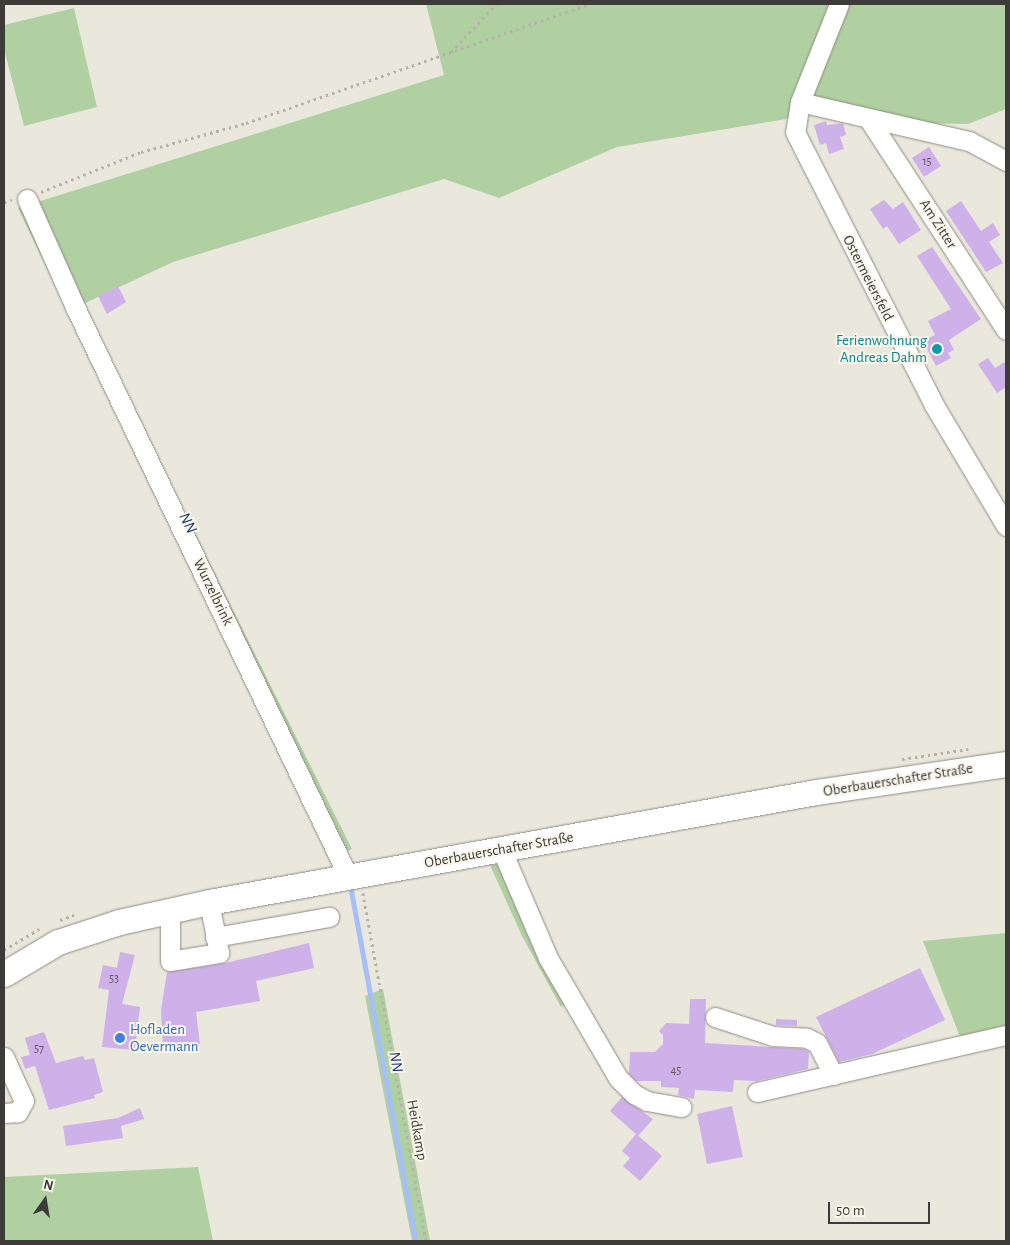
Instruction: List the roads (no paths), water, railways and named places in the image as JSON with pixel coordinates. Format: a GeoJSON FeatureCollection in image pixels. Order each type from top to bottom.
{"type":"FeatureCollection","features":[{"type":"Feature","properties":{"kind":"main road","name":"Oberbauerschafter Straße"},"geometry":{"type":"LineString","coordinates":[[4,974],[58,942],[119,922],[209,902],[354,875],[502,851],[854,786],[1006,764]]}},
{"type":"Feature","properties":{"kind":"street","name":"Ostermeiersfeld"},"geometry":{"type":"LineString","coordinates":[[839,4],[800,102],[795,132],[805,155],[934,405],[1006,526]]}},
{"type":"Feature","properties":{"kind":"street"},"geometry":{"type":"LineString","coordinates":[[800,102],[969,141],[1006,161]]}},
{"type":"Feature","properties":{"kind":"street","name":"Am Zitter"},"geometry":{"type":"LineString","coordinates":[[868,118],[1006,330]]}},
{"type":"Feature","properties":{"kind":"street","name":"Wurzelbrink"},"geometry":{"type":"LineString","coordinates":[[27,199],[75,307],[354,875]]}},
{"type":"Feature","properties":{"kind":"street"},"geometry":{"type":"LineString","coordinates":[[502,851],[548,958],[618,1078],[634,1094],[647,1101],[680,1107]]}},
{"type":"Feature","properties":{"kind":"street"},"geometry":{"type":"LineString","coordinates":[[170,911],[170,961],[219,953],[209,902]]}},
{"type":"Feature","properties":{"kind":"street"},"geometry":{"type":"LineString","coordinates":[[215,937],[329,917]]}},
{"type":"Feature","properties":{"kind":"street"},"geometry":{"type":"LineString","coordinates":[[715,1017],[773,1036],[807,1038],[817,1043],[834,1075]]}},
{"type":"Feature","properties":{"kind":"street"},"geometry":{"type":"LineString","coordinates":[[757,1092],[1006,1035]]}},
{"type":"Feature","properties":{"kind":"street"},"geometry":{"type":"LineString","coordinates":[[4,1057],[24,1101],[18,1112],[4,1113]]}},
{"type":"Feature","properties":{"kind":"waterway","name":"NN"},"geometry":{"type":"LineString","coordinates":[[351,888],[416,1241]]}},
{"type":"Feature","properties":{"kind":"place","name":"Ferienwohnung Andreas Dahm"},"geometry":{"type":"Point","coordinates":[937,349]}},
{"type":"Feature","properties":{"kind":"place","name":"Hofladen Oevermann"},"geometry":{"type":"Point","coordinates":[120,1038]}}]}
